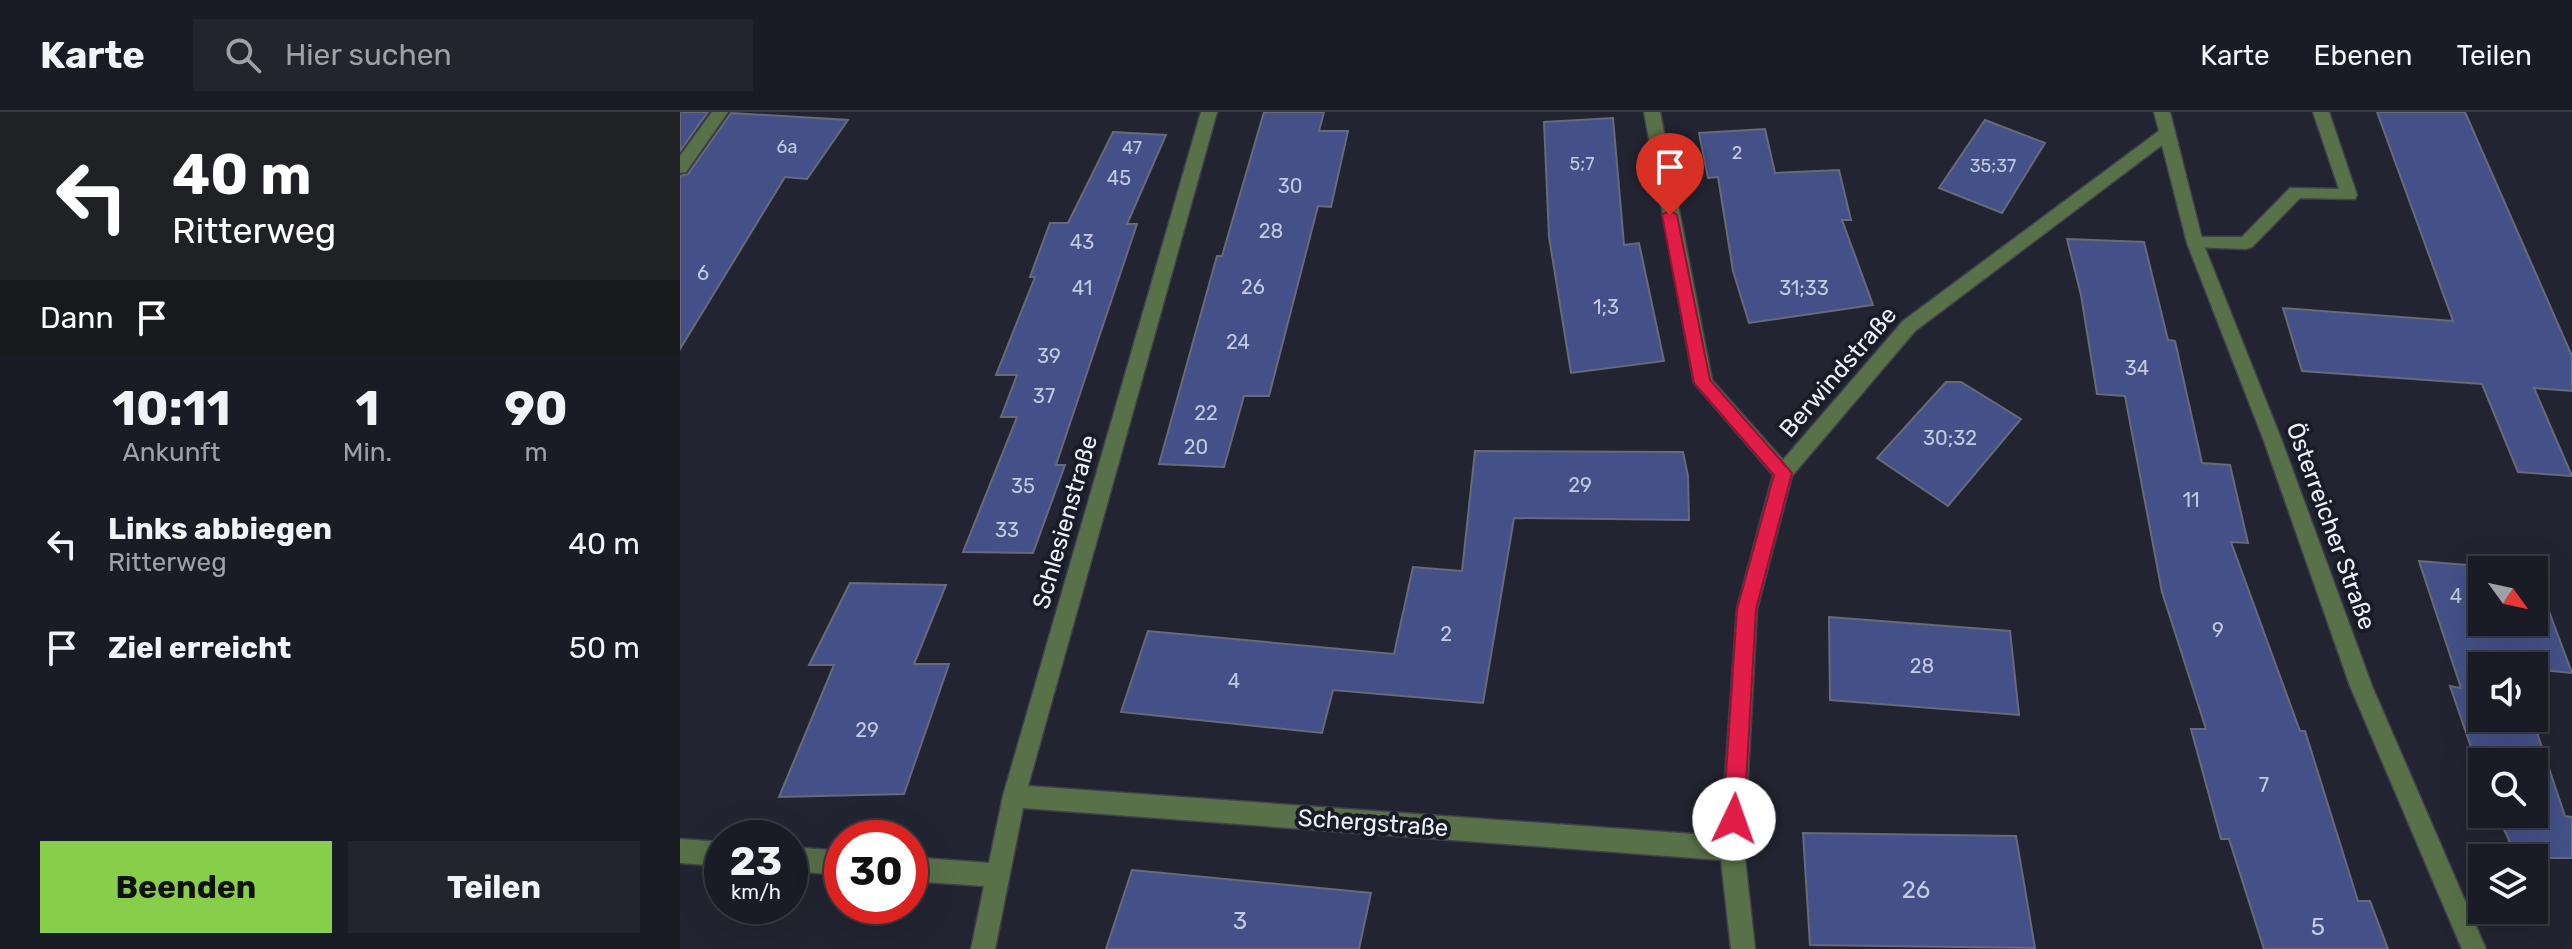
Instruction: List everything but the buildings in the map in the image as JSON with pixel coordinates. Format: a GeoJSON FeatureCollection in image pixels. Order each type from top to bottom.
{"type":"FeatureCollection","features":[{"type":"Feature","properties":{"kind":"street"},"geometry":{"type":"LineString","coordinates":[[680,168],[720,112]]}},
{"type":"Feature","properties":{"kind":"street","name":"Schlesienstraße"},"geometry":{"type":"LineString","coordinates":[[983,949],[1014,796],[1209,112]]}},
{"type":"Feature","properties":{"kind":"street"},"geometry":{"type":"LineString","coordinates":[[1652,112],[1703,383],[1783,473]]}},
{"type":"Feature","properties":{"kind":"street","name":"Österreicher Straße"},"geometry":{"type":"LineString","coordinates":[[2162,112],[2195,243],[2273,441],[2361,686],[2474,949]]}},
{"type":"Feature","properties":{"kind":"street"},"geometry":{"type":"LineString","coordinates":[[2195,243],[2246,243],[2296,192],[2349,195],[2321,112]]}},
{"type":"Feature","properties":{"kind":"street","name":"Berwindstraße"},"geometry":{"type":"LineString","coordinates":[[1743,949],[1732,849],[1747,609],[1783,473],[1909,326],[2166,134]]}},
{"type":"Feature","properties":{"kind":"street","name":"Schergstraße"},"geometry":{"type":"LineString","coordinates":[[1014,796],[1732,849]]}},
{"type":"Feature","properties":{"kind":"street"},"geometry":{"type":"LineString","coordinates":[[680,851],[704,853]]}},
{"type":"Feature","properties":{"kind":"street"},"geometry":{"type":"LineString","coordinates":[[928,870],[996,875]]}},
{"type":"Feature","properties":{"kind":"route"},"geometry":{"type":"LineString","coordinates":[[1670,215],[1703,383],[1783,473],[1747,609],[1734,819]]}}]}
